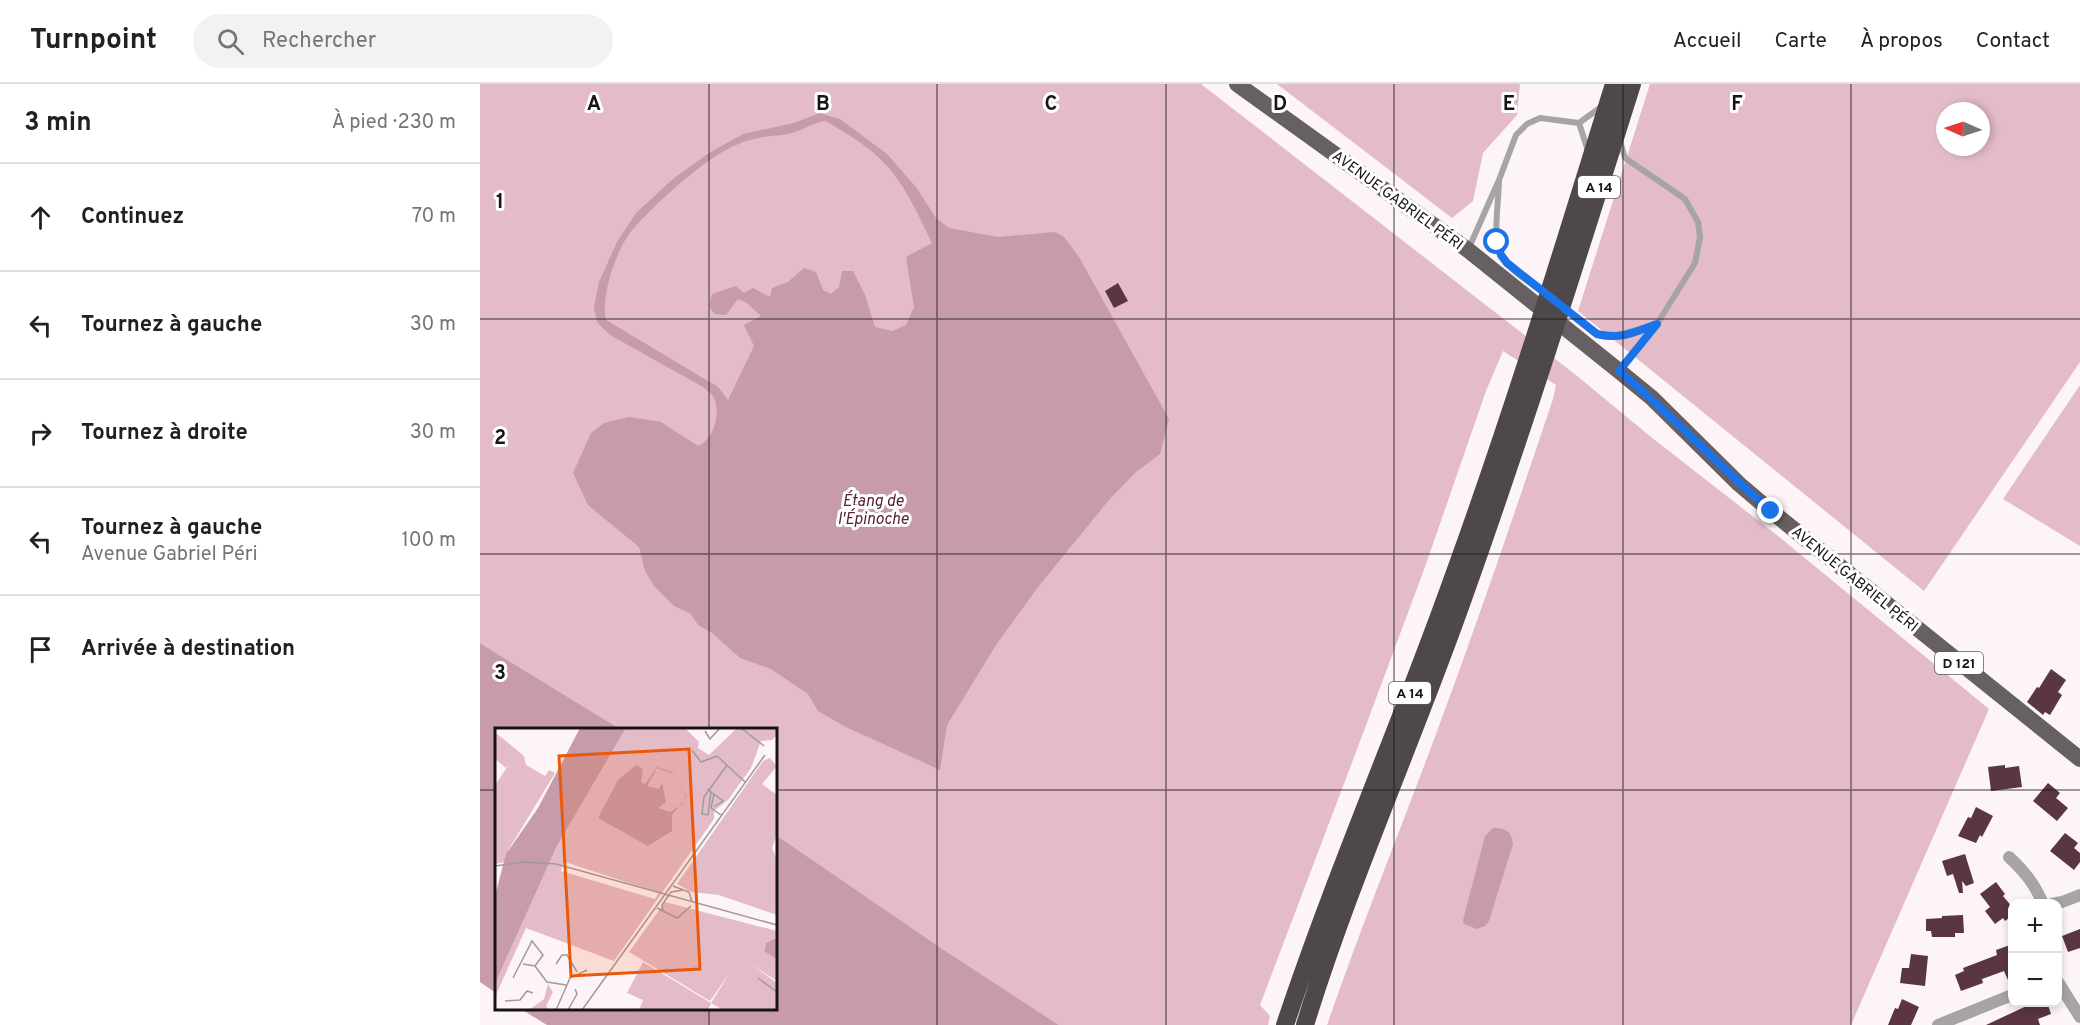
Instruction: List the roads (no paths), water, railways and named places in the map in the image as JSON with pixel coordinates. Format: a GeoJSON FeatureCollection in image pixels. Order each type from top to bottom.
{"type":"FeatureCollection","features":[{"type":"Feature","properties":{"kind":"highway","name":"A 14"},"geometry":{"type":"LineString","coordinates":[[1305,1025],[1339,924],[1460,609],[1560,284],[1591,160],[1614,84]]}},
{"type":"Feature","properties":{"kind":"highway","name":"A 14"},"geometry":{"type":"LineString","coordinates":[[1560,284],[1603,175],[1632,84]]}},
{"type":"Feature","properties":{"kind":"highway","name":"A 14"},"geometry":{"type":"LineString","coordinates":[[1285,1025],[1315,939],[1535,364]]}},
{"type":"Feature","properties":{"kind":"main road","name":"AVENUE GABRIEL PÉRI"},"geometry":{"type":"LineString","coordinates":[[1237,84],[1468,250],[1652,398],[1739,484],[1771,511],[2080,759]]}},
{"type":"Feature","properties":{"kind":"street"},"geometry":{"type":"LineString","coordinates":[[2009,857],[2036,886],[2041,899]]}},
{"type":"Feature","properties":{"kind":"street"},"geometry":{"type":"LineString","coordinates":[[2062,902],[2080,895]]}},
{"type":"Feature","properties":{"kind":"street"},"geometry":{"type":"LineString","coordinates":[[2062,988],[2080,1017]]}},
{"type":"Feature","properties":{"kind":"street"},"geometry":{"type":"LineString","coordinates":[[1938,1025],[2008,996]]}},
{"type":"Feature","properties":{"kind":"lane"},"geometry":{"type":"LineString","coordinates":[[1468,250],[1516,135],[1527,124],[1540,117],[1579,123],[1609,102]]}},
{"type":"Feature","properties":{"kind":"lane"},"geometry":{"type":"LineString","coordinates":[[1579,123],[1591,160]]}},
{"type":"Feature","properties":{"kind":"lane"},"geometry":{"type":"LineString","coordinates":[[1617,130],[1625,158],[1685,200],[1698,222],[1700,237],[1695,263],[1657,324],[1619,371]]}},
{"type":"Feature","properties":{"kind":"lane"},"geometry":{"type":"LineString","coordinates":[[1603,175],[1625,158]]}},
{"type":"Feature","properties":{"kind":"lane"},"geometry":{"type":"LineString","coordinates":[[1499,180],[1497,242],[1501,255],[1507,263],[1597,334],[1612,338],[1657,324]]}},
{"type":"Feature","properties":{"kind":"water","name":"Étang de l'Épinoche"},"geometry":{"type":"Polygon","coordinates":[[[820,113],[840,119],[887,154],[916,187],[936,218],[949,228],[998,237],[1055,232],[1064,237],[1079,257],[1169,419],[1160,454],[1135,473],[1109,500],[1038,587],[996,645],[947,725],[940,770],[846,727],[818,711],[808,694],[771,669],[740,658],[712,633],[698,625],[691,614],[674,606],[654,586],[645,571],[639,547],[588,505],[573,473],[591,433],[604,423],[629,417],[661,422],[698,446],[704,443],[712,432],[717,411],[714,398],[709,392],[610,335],[597,322],[594,307],[599,282],[617,242],[636,213],[674,178],[709,153],[743,134],[794,123],[820,113]],[[825,121],[790,134],[746,141],[724,151],[688,176],[652,209],[627,237],[611,273],[605,299],[606,320],[718,387],[728,400],[754,346],[744,325],[761,316],[747,303],[738,299],[726,315],[714,314],[709,306],[712,294],[736,286],[744,293],[753,288],[770,297],[772,288],[788,282],[804,268],[816,272],[823,290],[831,294],[839,287],[842,271],[853,271],[865,295],[875,327],[892,331],[906,325],[914,307],[906,257],[932,243],[908,195],[891,171],[865,146],[825,121]]]}},
{"type":"Feature","properties":{"kind":"water"},"geometry":{"type":"Polygon","coordinates":[[[480,643],[618,728],[495,728],[495,992],[480,982],[480,643]]]}},
{"type":"Feature","properties":{"kind":"water"},"geometry":{"type":"Polygon","coordinates":[[[1493,828],[1507,831],[1513,844],[1489,921],[1485,926],[1477,929],[1464,924],[1463,920],[1485,836],[1493,828]]]}},
{"type":"Feature","properties":{"kind":"water"},"geometry":{"type":"Polygon","coordinates":[[[777,836],[941,948],[1059,1025],[547,1025],[523,1010],[777,1010],[777,836]]]}}]}
